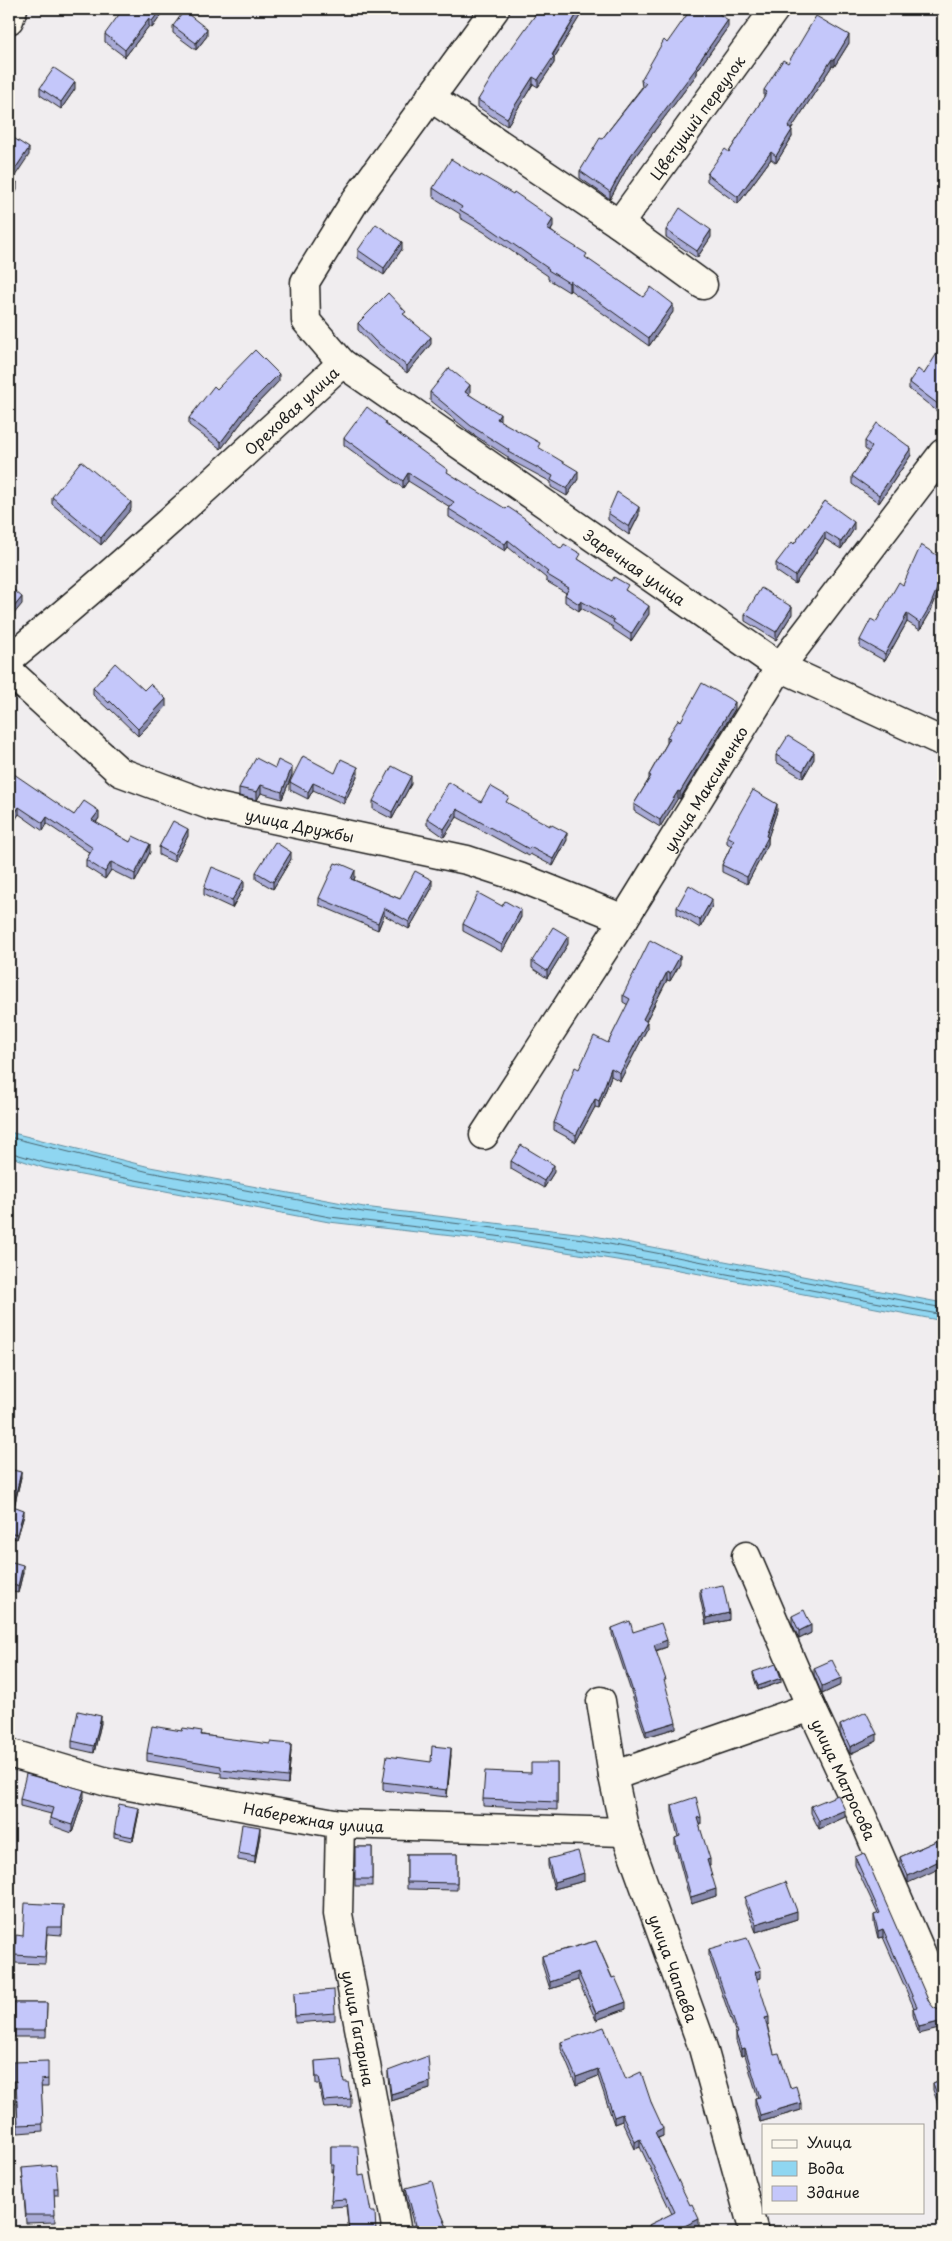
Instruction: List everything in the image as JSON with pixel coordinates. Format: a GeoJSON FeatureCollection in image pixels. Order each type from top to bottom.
{"type":"FeatureCollection","features":[{"type":"Feature","properties":{"kind":"street"},"geometry":{"type":"LineString","coordinates":[[9,20],[14,9]]}},
{"type":"Feature","properties":{"kind":"street","name":"Ореховая улица"},"geometry":{"type":"LineString","coordinates":[[9,659],[89,593],[176,517],[342,363],[306,321],[305,282],[354,201],[495,9]]}},
{"type":"Feature","properties":{"kind":"street","name":"Цветущий переулок"},"geometry":{"type":"LineString","coordinates":[[619,224],[775,9]]}},
{"type":"Feature","properties":{"kind":"street"},"geometry":{"type":"LineString","coordinates":[[430,97],[619,224],[703,285]]}},
{"type":"Feature","properties":{"kind":"street","name":"Заречная улица"},"geometry":{"type":"LineString","coordinates":[[342,363],[780,667],[943,742]]}},
{"type":"Feature","properties":{"kind":"street","name":"улица Максименко"},"geometry":{"type":"LineString","coordinates":[[484,1135],[624,918],[780,667],[943,453]]}},
{"type":"Feature","properties":{"kind":"street","name":"улица Дружбы"},"geometry":{"type":"LineString","coordinates":[[9,671],[120,772],[212,806],[467,860],[519,876],[624,918]]}},
{"type":"Feature","properties":{"kind":"street","name":"улица Матросова"},"geometry":{"type":"LineString","coordinates":[[746,1556],[811,1707],[868,1829],[943,2003]]}},
{"type":"Feature","properties":{"kind":"street","name":"улица Чапаева"},"geometry":{"type":"LineString","coordinates":[[601,1701],[613,1776],[625,1832],[703,2048],[754,2232]]}},
{"type":"Feature","properties":{"kind":"street"},"geometry":{"type":"LineString","coordinates":[[613,1776],[811,1707]]}},
{"type":"Feature","properties":{"kind":"street","name":"Набережная улица"},"geometry":{"type":"LineString","coordinates":[[9,1753],[107,1782],[340,1824],[625,1832]]}},
{"type":"Feature","properties":{"kind":"street","name":"улица Гагарина"},"geometry":{"type":"LineString","coordinates":[[340,1824],[338,1914],[397,2232]]}},
{"type":"Feature","properties":{"kind":"water"},"geometry":{"type":"Polygon","coordinates":[[[9,1132],[150,1167],[364,1207],[584,1234],[943,1303],[943,1321],[674,1269],[496,1241],[329,1222],[44,1168],[9,1156],[9,1132]]]}},
{"type":"Feature","properties":{"kind":"building"},"geometry":{"type":"Polygon","coordinates":[[[123,9],[161,9],[152,21],[149,19],[125,50],[105,34],[123,9]]]}},
{"type":"Feature","properties":{"kind":"building"},"geometry":{"type":"Polygon","coordinates":[[[537,9],[580,9],[552,55],[554,56],[538,80],[533,77],[507,118],[478,100],[498,67],[536,14],[537,9]]]}},
{"type":"Feature","properties":{"kind":"building"},"geometry":{"type":"Polygon","coordinates":[[[691,9],[712,9],[728,20],[697,67],[628,159],[610,192],[580,171],[600,138],[602,139],[646,83],[641,80],[664,40],[667,43],[691,9]]]}},
{"type":"Feature","properties":{"kind":"building"},"geometry":{"type":"Polygon","coordinates":[[[184,11],[207,29],[196,43],[173,26],[184,11]]]}},
{"type":"Feature","properties":{"kind":"building"},"geometry":{"type":"Polygon","coordinates":[[[816,16],[849,35],[788,127],[792,130],[776,156],[771,152],[738,197],[707,174],[725,149],[729,152],[767,92],[764,90],[783,60],[788,63],[816,16]]]}},
{"type":"Feature","properties":{"kind":"building"},"geometry":{"type":"Polygon","coordinates":[[[54,68],[75,82],[61,102],[40,88],[54,68]]]}},
{"type":"Feature","properties":{"kind":"building"},"geometry":{"type":"Polygon","coordinates":[[[9,135],[29,148],[9,178],[9,135]]]}},
{"type":"Feature","properties":{"kind":"building"},"geometry":{"type":"Polygon","coordinates":[[[451,159],[480,177],[481,175],[513,194],[514,192],[553,219],[547,229],[587,254],[585,257],[643,297],[651,287],[673,304],[649,338],[570,281],[569,283],[548,270],[484,224],[460,210],[462,207],[433,188],[451,159]]]}},
{"type":"Feature","properties":{"kind":"building"},"geometry":{"type":"Polygon","coordinates":[[[9,178],[17,182],[9,198],[9,178]]]}},
{"type":"Feature","properties":{"kind":"building"},"geometry":{"type":"Polygon","coordinates":[[[680,208],[711,230],[697,251],[666,230],[680,208]]]}},
{"type":"Feature","properties":{"kind":"building"},"geometry":{"type":"Polygon","coordinates":[[[376,224],[402,242],[384,268],[358,250],[376,224]]]}},
{"type":"Feature","properties":{"kind":"building"},"geometry":{"type":"Polygon","coordinates":[[[388,293],[406,312],[403,314],[431,337],[407,366],[375,341],[358,323],[388,293]]]}},
{"type":"Feature","properties":{"kind":"building"},"geometry":{"type":"Polygon","coordinates":[[[941,347],[943,348],[943,408],[909,382],[918,369],[924,374],[941,347]]]}},
{"type":"Feature","properties":{"kind":"building"},"geometry":{"type":"Polygon","coordinates":[[[255,350],[279,374],[252,401],[221,442],[189,418],[214,386],[217,389],[255,350]]]}},
{"type":"Feature","properties":{"kind":"building"},"geometry":{"type":"Polygon","coordinates":[[[449,368],[470,385],[465,392],[500,414],[497,419],[540,443],[538,447],[578,471],[567,489],[551,480],[553,476],[508,452],[509,450],[471,426],[430,392],[449,368]]]}},
{"type":"Feature","properties":{"kind":"building"},"geometry":{"type":"Polygon","coordinates":[[[367,407],[386,422],[385,424],[448,470],[447,472],[506,509],[508,507],[523,517],[561,549],[564,544],[581,554],[578,559],[612,581],[614,577],[628,585],[625,590],[649,606],[631,634],[613,622],[614,620],[581,601],[579,604],[565,595],[569,588],[546,574],[548,572],[508,540],[505,544],[449,509],[454,502],[408,473],[403,481],[344,438],[367,407]]]}},
{"type":"Feature","properties":{"kind":"building"},"geometry":{"type":"Polygon","coordinates":[[[877,423],[911,448],[879,495],[852,476],[872,447],[865,441],[877,423]]]}},
{"type":"Feature","properties":{"kind":"building"},"geometry":{"type":"Polygon","coordinates":[[[81,461],[131,502],[101,538],[52,497],[81,461]]]}},
{"type":"Feature","properties":{"kind":"building"},"geometry":{"type":"Polygon","coordinates":[[[617,492],[639,507],[629,527],[608,513],[617,492]]]}},
{"type":"Feature","properties":{"kind":"building"},"geometry":{"type":"Polygon","coordinates":[[[825,501],[854,522],[841,542],[825,532],[795,576],[776,563],[792,542],[794,544],[825,501]]]}},
{"type":"Feature","properties":{"kind":"building"},"geometry":{"type":"Polygon","coordinates":[[[921,545],[943,559],[943,574],[930,606],[920,623],[907,614],[885,654],[860,640],[871,619],[876,622],[899,582],[903,585],[921,545]]]}},
{"type":"Feature","properties":{"kind":"building"},"geometry":{"type":"Polygon","coordinates":[[[9,586],[22,597],[9,613],[9,586]]]}},
{"type":"Feature","properties":{"kind":"building"},"geometry":{"type":"Polygon","coordinates":[[[761,588],[792,607],[776,632],[745,614],[761,588]]]}},
{"type":"Feature","properties":{"kind":"building"},"geometry":{"type":"Polygon","coordinates":[[[115,663],[144,690],[150,684],[166,699],[138,729],[110,701],[109,703],[93,688],[115,663]]]}},
{"type":"Feature","properties":{"kind":"building"},"geometry":{"type":"Polygon","coordinates":[[[702,683],[735,702],[680,792],[678,791],[660,820],[634,804],[651,776],[649,775],[670,738],[667,737],[679,719],[681,721],[702,683]]]}},
{"type":"Feature","properties":{"kind":"building"},"geometry":{"type":"Polygon","coordinates":[[[788,736],[814,752],[803,771],[776,755],[788,736]]]}},
{"type":"Feature","properties":{"kind":"building"},"geometry":{"type":"Polygon","coordinates":[[[303,756],[335,773],[341,759],[358,767],[344,797],[313,783],[308,792],[290,782],[303,756]]]}},
{"type":"Feature","properties":{"kind":"building"},"geometry":{"type":"Polygon","coordinates":[[[256,758],[275,768],[278,760],[292,767],[282,792],[261,785],[257,792],[239,788],[256,758]]]}},
{"type":"Feature","properties":{"kind":"building"},"geometry":{"type":"Polygon","coordinates":[[[392,766],[411,776],[392,812],[373,801],[392,766]]]}},
{"type":"Feature","properties":{"kind":"building"},"geometry":{"type":"Polygon","coordinates":[[[14,774],[74,815],[84,801],[99,811],[92,820],[130,842],[133,836],[150,844],[135,874],[111,862],[105,872],[86,860],[93,848],[47,817],[43,823],[19,807],[13,816],[9,813],[9,783],[14,774]]]}},
{"type":"Feature","properties":{"kind":"building"},"geometry":{"type":"Polygon","coordinates":[[[449,782],[481,802],[490,786],[509,797],[506,802],[567,833],[553,859],[530,847],[529,849],[457,809],[444,829],[427,818],[449,782]]]}},
{"type":"Feature","properties":{"kind":"building"},"geometry":{"type":"Polygon","coordinates":[[[753,790],[777,804],[766,836],[768,837],[747,877],[722,865],[734,840],[727,836],[753,790]]]}},
{"type":"Feature","properties":{"kind":"building"},"geometry":{"type":"Polygon","coordinates":[[[173,821],[188,829],[174,855],[159,847],[173,821]]]}},
{"type":"Feature","properties":{"kind":"building"},"geometry":{"type":"Polygon","coordinates":[[[275,842],[291,852],[273,882],[256,872],[275,842]]]}},
{"type":"Feature","properties":{"kind":"building"},"geometry":{"type":"Polygon","coordinates":[[[335,863],[355,870],[351,879],[400,899],[415,871],[432,880],[409,922],[384,908],[378,923],[319,898],[335,863]]]}},
{"type":"Feature","properties":{"kind":"building"},"geometry":{"type":"Polygon","coordinates":[[[212,867],[244,880],[232,900],[204,888],[212,867]]]}},
{"type":"Feature","properties":{"kind":"building"},"geometry":{"type":"Polygon","coordinates":[[[689,885],[712,899],[700,920],[677,907],[689,885]]]}},
{"type":"Feature","properties":{"kind":"building"},"geometry":{"type":"Polygon","coordinates":[[[478,893],[502,906],[505,901],[521,910],[502,945],[463,924],[478,893]]]}},
{"type":"Feature","properties":{"kind":"building"},"geometry":{"type":"Polygon","coordinates":[[[553,927],[568,936],[547,971],[532,961],[553,927]]]}},
{"type":"Feature","properties":{"kind":"building"},"geometry":{"type":"Polygon","coordinates":[[[650,940],[680,956],[670,974],[667,972],[643,1019],[647,1022],[620,1073],[611,1068],[599,1101],[595,1099],[576,1135],[554,1123],[575,1067],[579,1069],[594,1036],[608,1043],[630,999],[623,995],[650,940]]]}},
{"type":"Feature","properties":{"kind":"building"},"geometry":{"type":"Polygon","coordinates":[[[521,1145],[554,1165],[544,1181],[511,1161],[521,1145]]]}},
{"type":"Feature","properties":{"kind":"building"},"geometry":{"type":"Polygon","coordinates":[[[9,1469],[21,1472],[13,1506],[24,1510],[17,1534],[9,1532],[9,1469]]]}},
{"type":"Feature","properties":{"kind":"building"},"geometry":{"type":"Polygon","coordinates":[[[9,1561],[23,1565],[18,1586],[9,1584],[9,1561]]]}},
{"type":"Feature","properties":{"kind":"building"},"geometry":{"type":"Polygon","coordinates":[[[723,1585],[729,1613],[706,1618],[700,1589],[723,1585]]]}},
{"type":"Feature","properties":{"kind":"building"},"geometry":{"type":"Polygon","coordinates":[[[804,1610],[811,1625],[799,1631],[792,1616],[804,1610]]]}},
{"type":"Feature","properties":{"kind":"building"},"geometry":{"type":"Polygon","coordinates":[[[630,1621],[633,1632],[661,1623],[667,1640],[654,1645],[666,1680],[664,1680],[676,1722],[646,1731],[612,1628],[630,1621]]]}},
{"type":"Feature","properties":{"kind":"building"},"geometry":{"type":"Polygon","coordinates":[[[832,1660],[841,1678],[822,1686],[814,1668],[832,1660]]]}},
{"type":"Feature","properties":{"kind":"building"},"geometry":{"type":"Polygon","coordinates":[[[776,1664],[781,1678],[758,1686],[753,1672],[776,1664]]]}},
{"type":"Feature","properties":{"kind":"building"},"geometry":{"type":"Polygon","coordinates":[[[78,1711],[101,1716],[94,1746],[72,1741],[78,1711]]]}},
{"type":"Feature","properties":{"kind":"building"},"geometry":{"type":"Polygon","coordinates":[[[866,1712],[877,1734],[850,1747],[840,1725],[866,1712]]]}},
{"type":"Feature","properties":{"kind":"building"},"geometry":{"type":"Polygon","coordinates":[[[152,1726],[182,1731],[183,1728],[202,1731],[201,1735],[270,1744],[270,1742],[291,1744],[288,1777],[221,1770],[221,1766],[147,1753],[152,1726]]]}},
{"type":"Feature","properties":{"kind":"building"},"geometry":{"type":"Polygon","coordinates":[[[432,1746],[451,1748],[447,1790],[383,1782],[387,1756],[431,1762],[432,1746]]]}},
{"type":"Feature","properties":{"kind":"building"},"geometry":{"type":"Polygon","coordinates":[[[531,1763],[557,1763],[557,1802],[483,1799],[485,1771],[531,1773],[531,1763]]]}},
{"type":"Feature","properties":{"kind":"building"},"geometry":{"type":"Polygon","coordinates":[[[26,1774],[84,1790],[72,1825],[50,1818],[53,1808],[20,1799],[26,1774]]]}},
{"type":"Feature","properties":{"kind":"building"},"geometry":{"type":"Polygon","coordinates":[[[838,1795],[845,1810],[819,1821],[811,1806],[838,1795]]]}},
{"type":"Feature","properties":{"kind":"building"},"geometry":{"type":"Polygon","coordinates":[[[696,1797],[701,1817],[697,1818],[710,1859],[707,1860],[716,1889],[691,1897],[675,1838],[680,1836],[672,1805],[696,1797]]]}},
{"type":"Feature","properties":{"kind":"building"},"geometry":{"type":"Polygon","coordinates":[[[119,1804],[139,1808],[133,1837],[114,1833],[119,1804]]]}},
{"type":"Feature","properties":{"kind":"building"},"geometry":{"type":"Polygon","coordinates":[[[242,1824],[260,1827],[255,1856],[238,1853],[242,1824]]]}},
{"type":"Feature","properties":{"kind":"building"},"geometry":{"type":"Polygon","coordinates":[[[943,1838],[943,1859],[908,1876],[900,1857],[943,1838]]]}},
{"type":"Feature","properties":{"kind":"building"},"geometry":{"type":"Polygon","coordinates":[[[355,1847],[372,1847],[372,1879],[355,1879],[355,1847]]]}},
{"type":"Feature","properties":{"kind":"building"},"geometry":{"type":"Polygon","coordinates":[[[578,1851],[584,1873],[554,1882],[548,1859],[578,1851]]]}},
{"type":"Feature","properties":{"kind":"building"},"geometry":{"type":"Polygon","coordinates":[[[864,1853],[929,2002],[934,2008],[943,2011],[943,2021],[919,2027],[913,2008],[917,2007],[883,1929],[878,1931],[874,1915],[880,1913],[855,1857],[864,1853]]]}},
{"type":"Feature","properties":{"kind":"building"},"geometry":{"type":"Polygon","coordinates":[[[407,1854],[457,1854],[457,1883],[407,1882],[407,1854]]]}},
{"type":"Feature","properties":{"kind":"building"},"geometry":{"type":"Polygon","coordinates":[[[786,1882],[797,1911],[756,1924],[745,1897],[786,1882]]]}},
{"type":"Feature","properties":{"kind":"building"},"geometry":{"type":"Polygon","coordinates":[[[25,1903],[63,1905],[62,1927],[47,1927],[45,1957],[15,1955],[16,1935],[23,1936],[25,1903]]]}},
{"type":"Feature","properties":{"kind":"building"},"geometry":{"type":"Polygon","coordinates":[[[747,1938],[761,1970],[755,1972],[769,2017],[765,2018],[774,2054],[779,2053],[790,2088],[796,2086],[801,2103],[760,2115],[755,2098],[760,2097],[745,2048],[741,2049],[736,2034],[738,2033],[709,1949],[747,1938]]]}},
{"type":"Feature","properties":{"kind":"building"},"geometry":{"type":"Polygon","coordinates":[[[596,1941],[612,1978],[615,1977],[626,2002],[596,2013],[578,1972],[550,1982],[542,1956],[596,1941]]]}},
{"type":"Feature","properties":{"kind":"building"},"geometry":{"type":"Polygon","coordinates":[[[334,1990],[335,2013],[295,2016],[294,1993],[334,1990]]]}},
{"type":"Feature","properties":{"kind":"building"},"geometry":{"type":"Polygon","coordinates":[[[14,2003],[47,2003],[46,2030],[14,2030],[14,2003]]]}},
{"type":"Feature","properties":{"kind":"building"},"geometry":{"type":"Polygon","coordinates":[[[604,2027],[626,2079],[641,2072],[651,2102],[663,2128],[655,2132],[690,2205],[692,2204],[699,2219],[672,2232],[652,2232],[649,2225],[675,2212],[640,2139],[635,2142],[622,2114],[614,2117],[598,2069],[576,2077],[561,2042],[604,2027]]]}},
{"type":"Feature","properties":{"kind":"building"},"geometry":{"type":"Polygon","coordinates":[[[428,2056],[430,2082],[391,2094],[388,2071],[428,2056]]]}},
{"type":"Feature","properties":{"kind":"building"},"geometry":{"type":"Polygon","coordinates":[[[341,2059],[344,2082],[348,2082],[351,2099],[324,2101],[319,2077],[316,2077],[315,2061],[341,2059]]]}},
{"type":"Feature","properties":{"kind":"building"},"geometry":{"type":"Polygon","coordinates":[[[48,2061],[48,2079],[41,2080],[43,2124],[18,2125],[16,2081],[13,2081],[13,2062],[48,2061]]]}},
{"type":"Feature","properties":{"kind":"building"},"geometry":{"type":"Polygon","coordinates":[[[943,2079],[943,2104],[941,2105],[933,2083],[943,2079]]]}},
{"type":"Feature","properties":{"kind":"building"},"geometry":{"type":"Polygon","coordinates":[[[331,2146],[358,2146],[359,2176],[364,2175],[371,2212],[375,2212],[376,2232],[349,2232],[346,2199],[331,2200],[334,2165],[331,2165],[331,2146]]]}},
{"type":"Feature","properties":{"kind":"building"},"geometry":{"type":"Polygon","coordinates":[[[56,2165],[58,2188],[54,2188],[55,2215],[26,2215],[22,2168],[56,2165]]]}},
{"type":"Feature","properties":{"kind":"building"},"geometry":{"type":"Polygon","coordinates":[[[432,2181],[439,2208],[449,2232],[417,2232],[414,2226],[416,2225],[406,2188],[432,2181]]]}}]}
